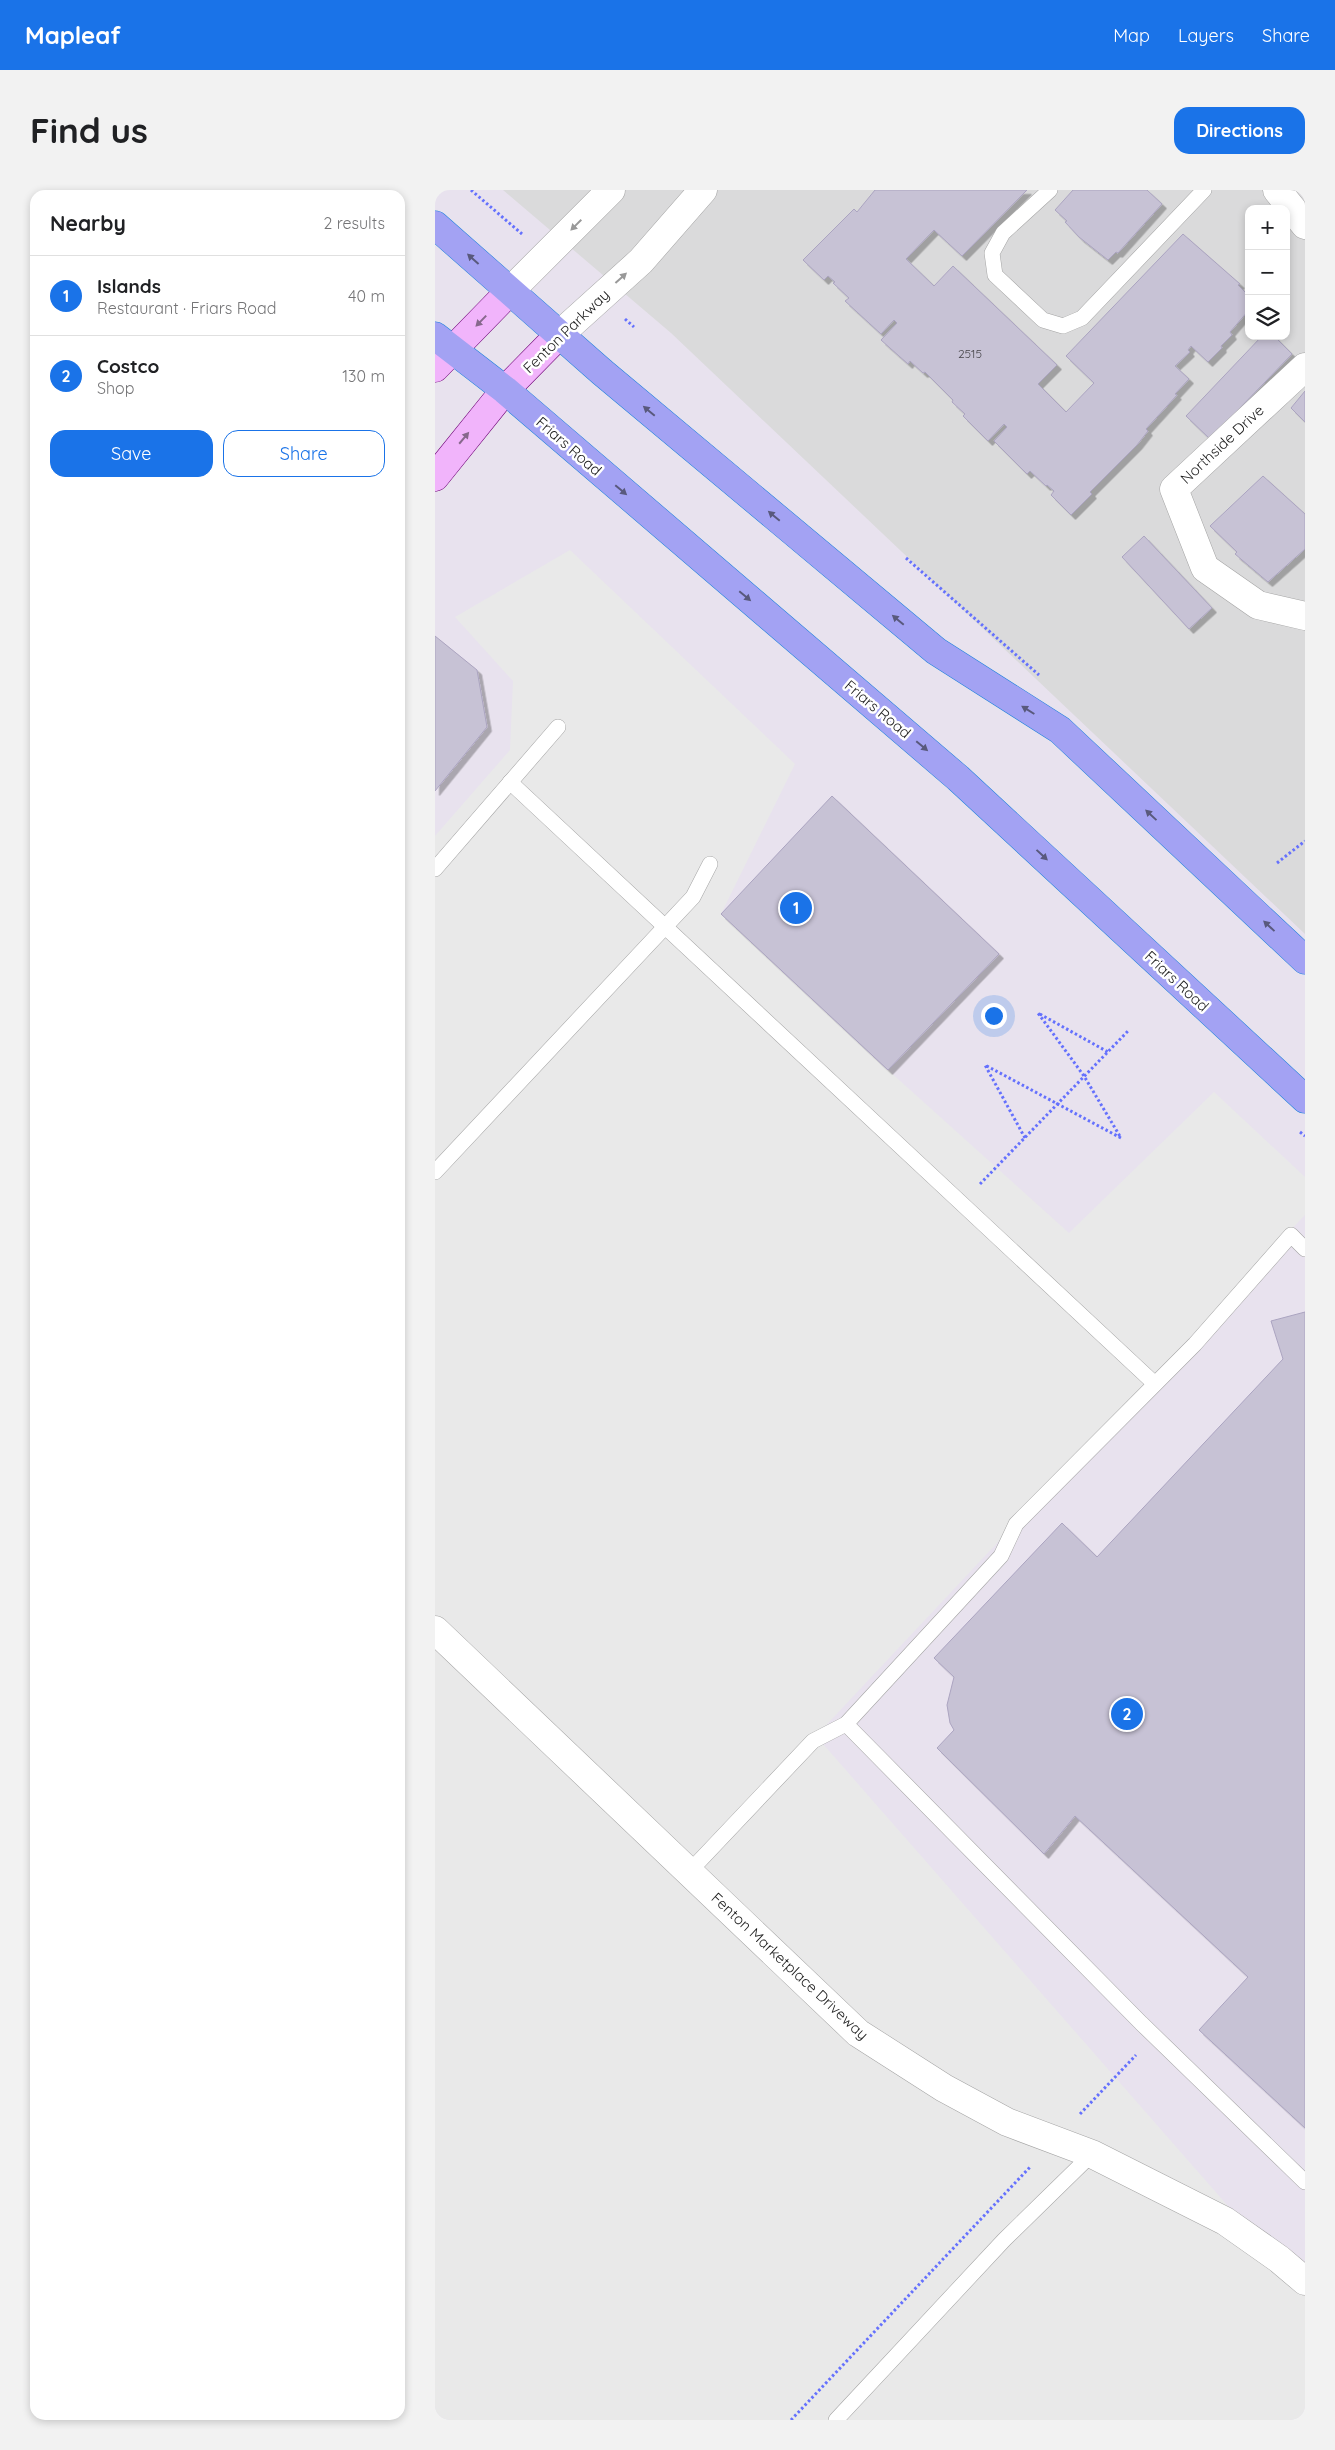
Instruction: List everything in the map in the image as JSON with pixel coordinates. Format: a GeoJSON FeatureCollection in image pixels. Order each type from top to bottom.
{"type":"FeatureCollection","features":[{"type":"Feature","properties":{"kind":"highway"},"geometry":{"type":"LineString","coordinates":[[435,225],[559,335],[936,651],[1060,730],[1305,960]]}},
{"type":"Feature","properties":{"kind":"highway","name":"Friars Road"},"geometry":{"type":"LineString","coordinates":[[441,351],[505,390],[958,778],[1305,1099]]}},
{"type":"Feature","properties":{"kind":"main road"},"geometry":{"type":"LineString","coordinates":[[441,351],[509,292]]}},
{"type":"Feature","properties":{"kind":"main road","name":"Fenton Parkway"},"geometry":{"type":"LineString","coordinates":[[435,477],[505,390],[559,335]]}},
{"type":"Feature","properties":{"kind":"street"},"geometry":{"type":"LineString","coordinates":[[509,292],[611,190]]}},
{"type":"Feature","properties":{"kind":"street","name":"Fenton Parkway"},"geometry":{"type":"LineString","coordinates":[[559,335],[641,261],[703,190]]}},
{"type":"Feature","properties":{"kind":"street"},"geometry":{"type":"LineString","coordinates":[[1277,190],[1305,225]]}},
{"type":"Feature","properties":{"kind":"street","name":"Northside Drive"},"geometry":{"type":"LineString","coordinates":[[1305,368],[1174,489],[1205,568],[1258,605],[1305,616]]}},
{"type":"Feature","properties":{"kind":"street","name":"Fenton Marketplace Driveway"},"geometry":{"type":"LineString","coordinates":[[435,1630],[859,2033],[944,2088],[1007,2122],[1092,2154],[1225,2221],[1279,2259],[1305,2281]]}},
{"type":"Feature","properties":{"kind":"lane"},"geometry":{"type":"LineString","coordinates":[[1050,190],[1003,233],[992,253],[995,275],[1043,320],[1063,326],[1082,318],[1204,190]]}},
{"type":"Feature","properties":{"kind":"lane"},"geometry":{"type":"LineString","coordinates":[[435,869],[558,727]]}},
{"type":"Feature","properties":{"kind":"lane"},"geometry":{"type":"LineString","coordinates":[[509,782],[1155,1384]]}},
{"type":"Feature","properties":{"kind":"lane"},"geometry":{"type":"LineString","coordinates":[[435,1172],[693,897],[710,864]]}},
{"type":"Feature","properties":{"kind":"lane"},"geometry":{"type":"LineString","coordinates":[[689,1872],[813,1741],[846,1724],[1001,1556],[1016,1524],[1195,1344],[1291,1235],[1305,1249]]}},
{"type":"Feature","properties":{"kind":"lane"},"geometry":{"type":"LineString","coordinates":[[846,1724],[1154,2036],[1305,2182]]}},
{"type":"Feature","properties":{"kind":"lane"},"geometry":{"type":"LineString","coordinates":[[836,2420],[1004,2240],[1092,2154]]}},
{"type":"Feature","properties":{"kind":"path"},"geometry":{"type":"LineString","coordinates":[[471,190],[506,220]]}},
{"type":"Feature","properties":{"kind":"path"},"geometry":{"type":"LineString","coordinates":[[906,558],[1041,677]]}},
{"type":"Feature","properties":{"kind":"path"},"geometry":{"type":"LineString","coordinates":[[1277,863],[1305,841]]}},
{"type":"Feature","properties":{"kind":"path"},"geometry":{"type":"LineString","coordinates":[[1025,1138],[985,1065],[1121,1138],[1084,1076],[1038,1013],[1108,1052]]}},
{"type":"Feature","properties":{"kind":"path"},"geometry":{"type":"LineString","coordinates":[[961,1203],[1129,1030]]}},
{"type":"Feature","properties":{"kind":"path"},"geometry":{"type":"LineString","coordinates":[[791,2420],[1154,2036]]}},
{"type":"Feature","properties":{"kind":"shaded area"},"geometry":{"type":"Polygon","coordinates":[[[503,190],[1305,190],[1305,934],[671,333],[503,190]]]}},
{"type":"Feature","properties":{"kind":"shaded area"},"geometry":{"type":"Polygon","coordinates":[[[570,550],[795,764],[721,914],[888,1070],[1069,1233],[1214,1092],[1305,1177],[1305,1215],[816,1736],[1305,2294],[1305,2420],[435,2420],[435,836],[510,750],[513,681],[455,617],[570,550]]]}},
{"type":"Feature","properties":{"kind":"building"},"geometry":{"type":"Polygon","coordinates":[[[875,190],[1027,190],[962,256],[934,230],[906,259],[934,286],[953,266],[1057,365],[1038,384],[1066,412],[1094,383],[1066,356],[1183,234],[1240,284],[1238,285],[1245,292],[1245,315],[1230,332],[1232,335],[1221,346],[1222,348],[1208,362],[1191,346],[1188,350],[1190,352],[1175,366],[1189,379],[1146,429],[1148,431],[1137,445],[1090,492],[1092,494],[1071,515],[1051,495],[1054,491],[1030,471],[1027,474],[994,441],[1007,427],[1004,424],[988,441],[963,416],[965,414],[952,402],[953,400],[925,372],[923,373],[910,361],[908,364],[881,340],[897,323],[894,320],[881,334],[845,301],[849,298],[833,283],[835,282],[828,276],[824,280],[803,260],[854,209],[857,212],[875,190]]]}},
{"type":"Feature","properties":{"kind":"building"},"geometry":{"type":"Polygon","coordinates":[[[1073,190],[1147,190],[1162,204],[1118,253],[1116,252],[1108,260],[1079,237],[1065,222],[1067,221],[1055,210],[1073,190]]]}},
{"type":"Feature","properties":{"kind":"building"},"geometry":{"type":"Polygon","coordinates":[[[1258,340],[1278,340],[1292,354],[1210,439],[1186,416],[1258,340]]]}},
{"type":"Feature","properties":{"kind":"building"},"geometry":{"type":"Polygon","coordinates":[[[1305,391],[1305,422],[1291,408],[1305,391]]]}},
{"type":"Feature","properties":{"kind":"building"},"geometry":{"type":"Polygon","coordinates":[[[1263,476],[1305,514],[1305,549],[1268,582],[1235,554],[1237,552],[1210,526],[1263,476]]]}},
{"type":"Feature","properties":{"kind":"building"},"geometry":{"type":"Polygon","coordinates":[[[1144,536],[1212,608],[1189,629],[1122,557],[1144,536]]]}},
{"type":"Feature","properties":{"kind":"building"},"geometry":{"type":"Polygon","coordinates":[[[435,636],[477,670],[487,727],[435,791],[435,636]]]}},
{"type":"Feature","properties":{"kind":"building"},"geometry":{"type":"Polygon","coordinates":[[[832,796],[999,954],[888,1070],[721,914],[832,796]]]}},
{"type":"Feature","properties":{"kind":"building"},"geometry":{"type":"Polygon","coordinates":[[[1305,1312],[1305,2128],[1199,2030],[1248,1977],[1075,1816],[1044,1854],[937,1748],[954,1730],[950,1723],[947,1705],[954,1677],[934,1658],[1062,1523],[1097,1557],[1283,1359],[1271,1321],[1305,1312]]]}},
{"type":"Feature","properties":{"kind":"place","name":"Islands"},"geometry":{"type":"Point","coordinates":[796,908]}},
{"type":"Feature","properties":{"kind":"place","name":"Costco"},"geometry":{"type":"Point","coordinates":[1127,1714]}}]}
